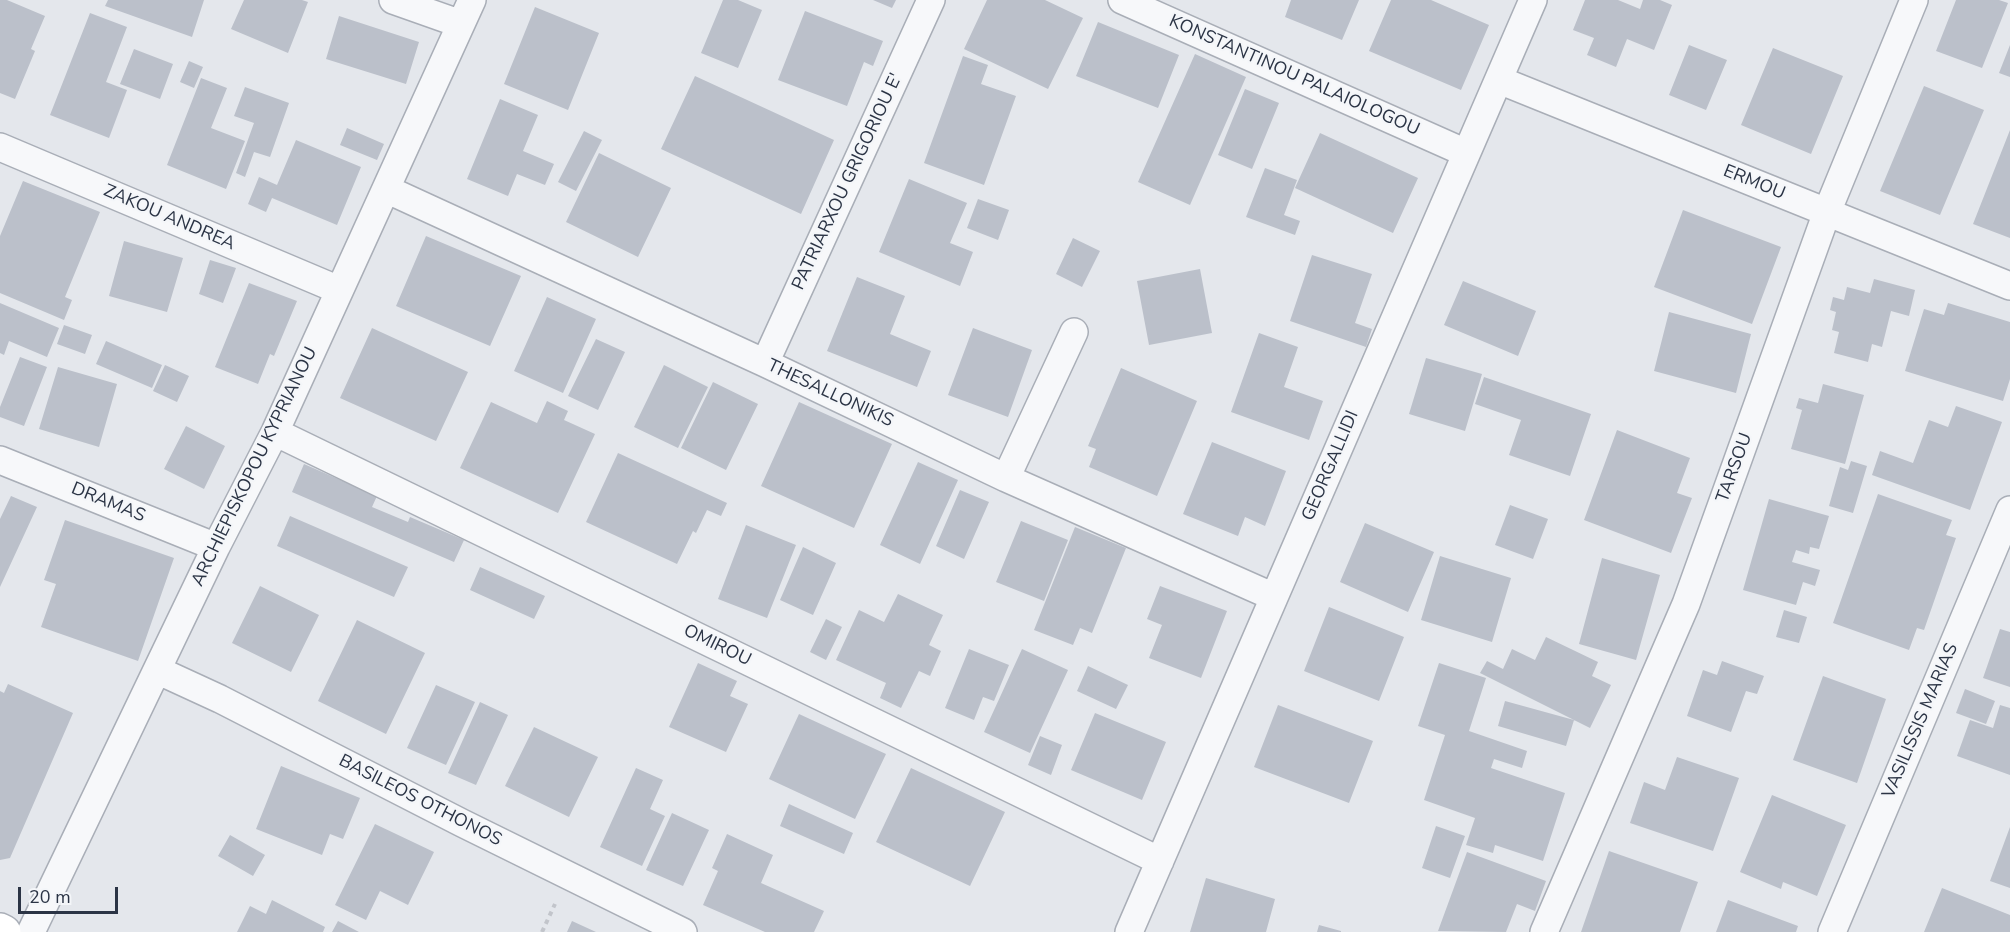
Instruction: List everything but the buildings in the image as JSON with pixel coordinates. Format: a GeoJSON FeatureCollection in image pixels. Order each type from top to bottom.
{"type":"FeatureCollection","features":[{"type":"Feature","properties":{"kind":"main road"},"geometry":{"type":"LineString","coordinates":[[0,930],[4,932]]}},
{"type":"Feature","properties":{"kind":"street"},"geometry":{"type":"LineString","coordinates":[[393,0],[461,24]]}},
{"type":"Feature","properties":{"kind":"street","name":"ARCHIEPISKOPOU KYPRIANOU"},"geometry":{"type":"LineString","coordinates":[[31,932],[216,546],[275,432],[472,0]]}},
{"type":"Feature","properties":{"kind":"street","name":"PATRIARXOU GRIGORIOU E'"},"geometry":{"type":"LineString","coordinates":[[765,363],[931,0]]}},
{"type":"Feature","properties":{"kind":"street","name":"KONSTANTINOU PALAIOLOGOU"},"geometry":{"type":"LineString","coordinates":[[1122,0],[1466,153]]}},
{"type":"Feature","properties":{"kind":"street","name":"GEORGALLIDI"},"geometry":{"type":"LineString","coordinates":[[1129,932],[1533,0]]}},
{"type":"Feature","properties":{"kind":"street","name":"TARSOU"},"geometry":{"type":"LineString","coordinates":[[1544,932],[1686,604],[1827,212],[1914,0]]}},
{"type":"Feature","properties":{"kind":"street","name":"ERMOU"},"geometry":{"type":"LineString","coordinates":[[1499,80],[2010,286]]}},
{"type":"Feature","properties":{"kind":"street","name":"ZAKOU ANDREA"},"geometry":{"type":"LineString","coordinates":[[0,147],[339,290]]}},
{"type":"Feature","properties":{"kind":"street","name":"THESALLONIKIS"},"geometry":{"type":"LineString","coordinates":[[386,189],[765,363],[1006,478],[1274,597]]}},
{"type":"Feature","properties":{"kind":"street"},"geometry":{"type":"LineString","coordinates":[[1006,478],[1074,333]]}},
{"type":"Feature","properties":{"kind":"street","name":"OMIROU"},"geometry":{"type":"LineString","coordinates":[[275,432],[1160,861]]}},
{"type":"Feature","properties":{"kind":"street","name":"DRAMAS"},"geometry":{"type":"LineString","coordinates":[[0,460],[216,546]]}},
{"type":"Feature","properties":{"kind":"street","name":"VASILISSIS MARIAS"},"geometry":{"type":"LineString","coordinates":[[1832,932],[2010,510]]}},
{"type":"Feature","properties":{"kind":"street","name":"BASILEOS OTHONOS"},"geometry":{"type":"LineString","coordinates":[[157,670],[220,699],[462,823],[683,932]]}}]}
